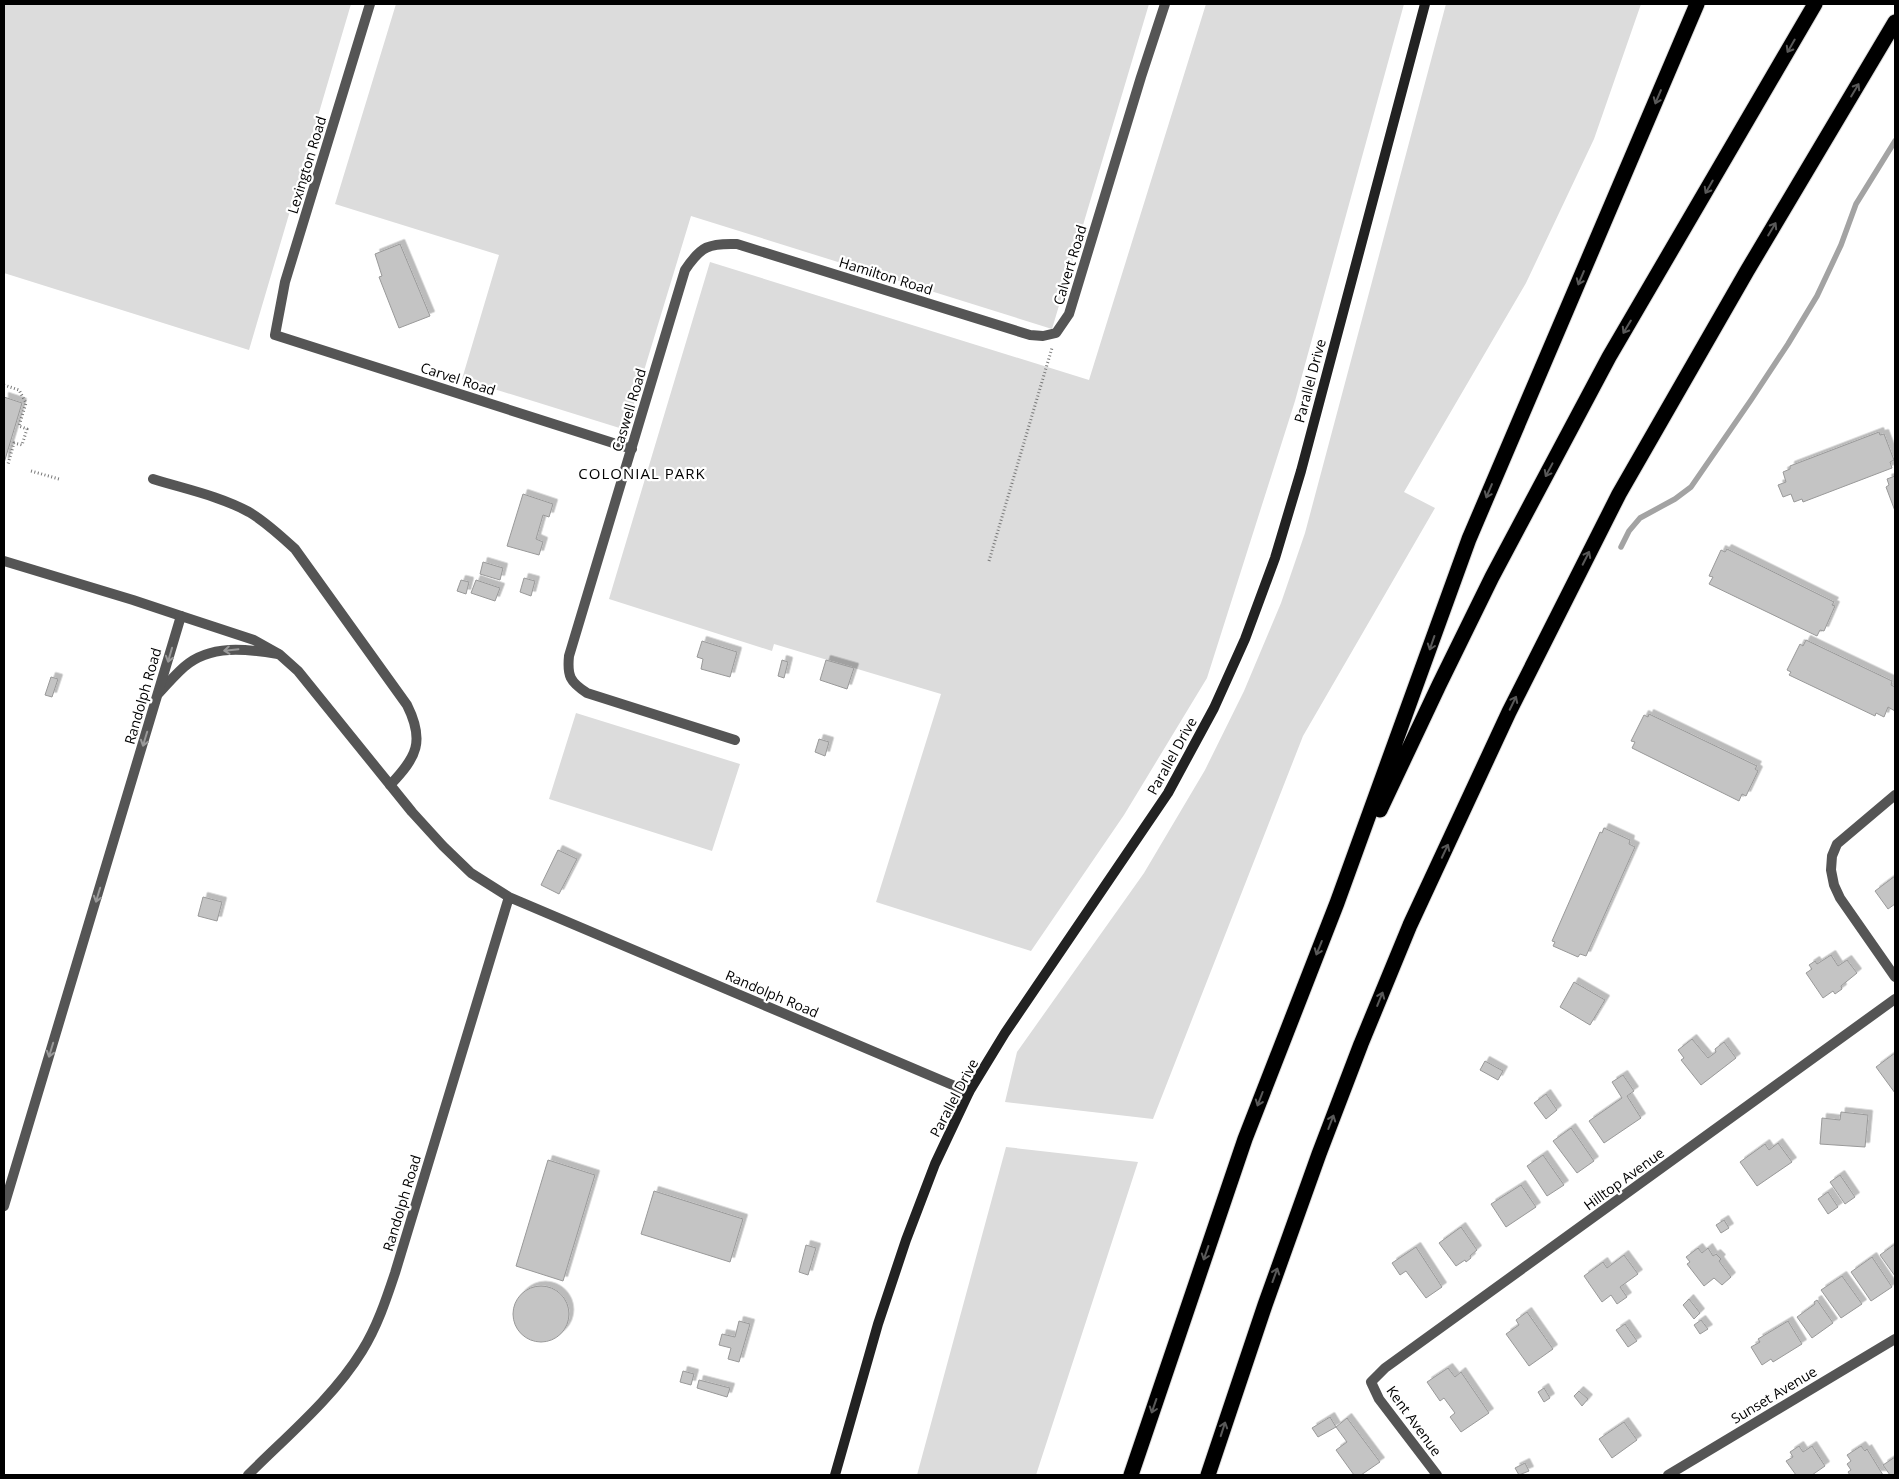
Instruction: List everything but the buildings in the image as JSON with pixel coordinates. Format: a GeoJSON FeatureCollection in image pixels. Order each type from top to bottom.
{"type":"FeatureCollection","features":[{"type":"Feature","properties":{"kind":"highway"},"geometry":{"type":"LineString","coordinates":[[1131,1475],[1245,1139],[1337,902],[1469,539],[1699,4]]}},
{"type":"Feature","properties":{"kind":"highway"},"geometry":{"type":"LineString","coordinates":[[1337,902],[1492,577],[1609,357],[1815,4]]}},
{"type":"Feature","properties":{"kind":"highway"},"geometry":{"type":"LineString","coordinates":[[1208,1475],[1268,1296],[1361,1044],[1410,925],[1509,712],[1628,477],[1895,22]]}},
{"type":"Feature","properties":{"kind":"street","name":"Lexington Road"},"geometry":{"type":"LineString","coordinates":[[275,335],[285,282],[370,4]]}},
{"type":"Feature","properties":{"kind":"street","name":"Calvert Road"},"geometry":{"type":"LineString","coordinates":[[1056,333],[1070,314],[1140,77],[1165,4]]}},
{"type":"Feature","properties":{"kind":"street","name":"Parallel Drive"},"geometry":{"type":"LineString","coordinates":[[835,1475],[878,1324],[906,1240],[936,1164],[970,1092],[1005,1033],[1168,793],[1214,708],[1245,639],[1275,558],[1301,471],[1425,4]]}},
{"type":"Feature","properties":{"kind":"street","name":"Hamilton Road"},"geometry":{"type":"LineString","coordinates":[[708,246],[737,244],[1030,335],[1043,336],[1056,333]]}},
{"type":"Feature","properties":{"kind":"street","name":"Caswell Road"},"geometry":{"type":"LineString","coordinates":[[708,246],[695,255],[685,270],[568,656],[569,677],[576,686],[587,692],[735,740]]}},
{"type":"Feature","properties":{"kind":"street","name":"Carvel Road"},"geometry":{"type":"LineString","coordinates":[[275,335],[632,449]]}},
{"type":"Feature","properties":{"kind":"street"},"geometry":{"type":"LineString","coordinates":[[153,478],[226,502],[250,513],[274,530],[295,549],[407,705],[415,722],[417,738],[414,755],[406,769],[390,785]]}},
{"type":"Feature","properties":{"kind":"street"},"geometry":{"type":"LineString","coordinates":[[4,561],[181,616]]}},
{"type":"Feature","properties":{"kind":"street","name":"Randolph Road"},"geometry":{"type":"LineString","coordinates":[[4,1206],[181,616],[254,640],[279,654],[298,671],[390,785],[437,839],[471,873],[508,897],[970,1092]]}},
{"type":"Feature","properties":{"kind":"street"},"geometry":{"type":"LineString","coordinates":[[159,693],[185,666],[204,656],[239,649],[279,654]]}},
{"type":"Feature","properties":{"kind":"street"},"geometry":{"type":"LineString","coordinates":[[1895,795],[1837,844],[1832,856],[1831,870],[1834,885],[1840,898],[1895,977]]}},
{"type":"Feature","properties":{"kind":"street","name":"Randolph Road"},"geometry":{"type":"LineString","coordinates":[[248,1475],[333,1390],[362,1351],[382,1313],[396,1274],[508,897]]}},
{"type":"Feature","properties":{"kind":"street","name":"Hilltop Avenue"},"geometry":{"type":"LineString","coordinates":[[1371,1382],[1385,1368],[1895,1000]]}},
{"type":"Feature","properties":{"kind":"street","name":"Sunset Avenue"},"geometry":{"type":"LineString","coordinates":[[1668,1475],[1895,1339]]}},
{"type":"Feature","properties":{"kind":"street","name":"Kent Avenue"},"geometry":{"type":"LineString","coordinates":[[1371,1382],[1379,1399],[1437,1475]]}},
{"type":"Feature","properties":{"kind":"path"},"geometry":{"type":"LineString","coordinates":[[989,561],[1050,359],[1056,333]]}},
{"type":"Feature","properties":{"kind":"path"},"geometry":{"type":"LineString","coordinates":[[4,385],[20,390],[26,403],[19,426],[27,429],[22,445],[14,443],[8,464]]}},
{"type":"Feature","properties":{"kind":"path"},"geometry":{"type":"LineString","coordinates":[[31,471],[59,479]]}},
{"type":"Feature","properties":{"kind":"shaded area"},"geometry":{"type":"Polygon","coordinates":[[[4,4],[351,4],[249,350],[4,273],[4,4]]]}},
{"type":"Feature","properties":{"kind":"shaded area"},"geometry":{"type":"Polygon","coordinates":[[[396,4],[1149,4],[1052,329],[691,216],[626,430],[462,379],[499,255],[335,204],[396,4]]]}},
{"type":"Feature","properties":{"kind":"shaded area"},"geometry":{"type":"Polygon","coordinates":[[[1206,4],[1404,4],[1295,401],[1207,678],[1124,815],[1031,951],[876,902],[941,694],[774,644],[772,651],[609,599],[710,262],[1089,380],[1206,4]]]}},
{"type":"Feature","properties":{"kind":"shaded area"},"geometry":{"type":"Polygon","coordinates":[[[1446,4],[1641,4],[1594,139],[1526,283],[1404,492],[1435,508],[1303,736],[1153,1119],[1005,1102],[1017,1052],[1144,873],[1205,770],[1244,691],[1281,603],[1305,533],[1446,4]]]}},
{"type":"Feature","properties":{"kind":"shaded area"},"geometry":{"type":"Polygon","coordinates":[[[576,713],[740,764],[712,851],[549,799],[576,713]]]}},
{"type":"Feature","properties":{"kind":"shaded area"},"geometry":{"type":"Polygon","coordinates":[[[1006,1147],[1138,1162],[1036,1475],[917,1475],[1006,1147]]]}},
{"type":"Feature","properties":{"kind":"waterway"},"geometry":{"type":"LineString","coordinates":[[1621,547],[1629,531],[1640,518],[1675,499],[1691,487],[1751,400],[1817,296],[1841,245],[1856,204],[1895,141]]}},
{"type":"Feature","properties":{"kind":"district","name":"COLONIAL PARK"},"geometry":{"type":"Point","coordinates":[642,474]}}]}
